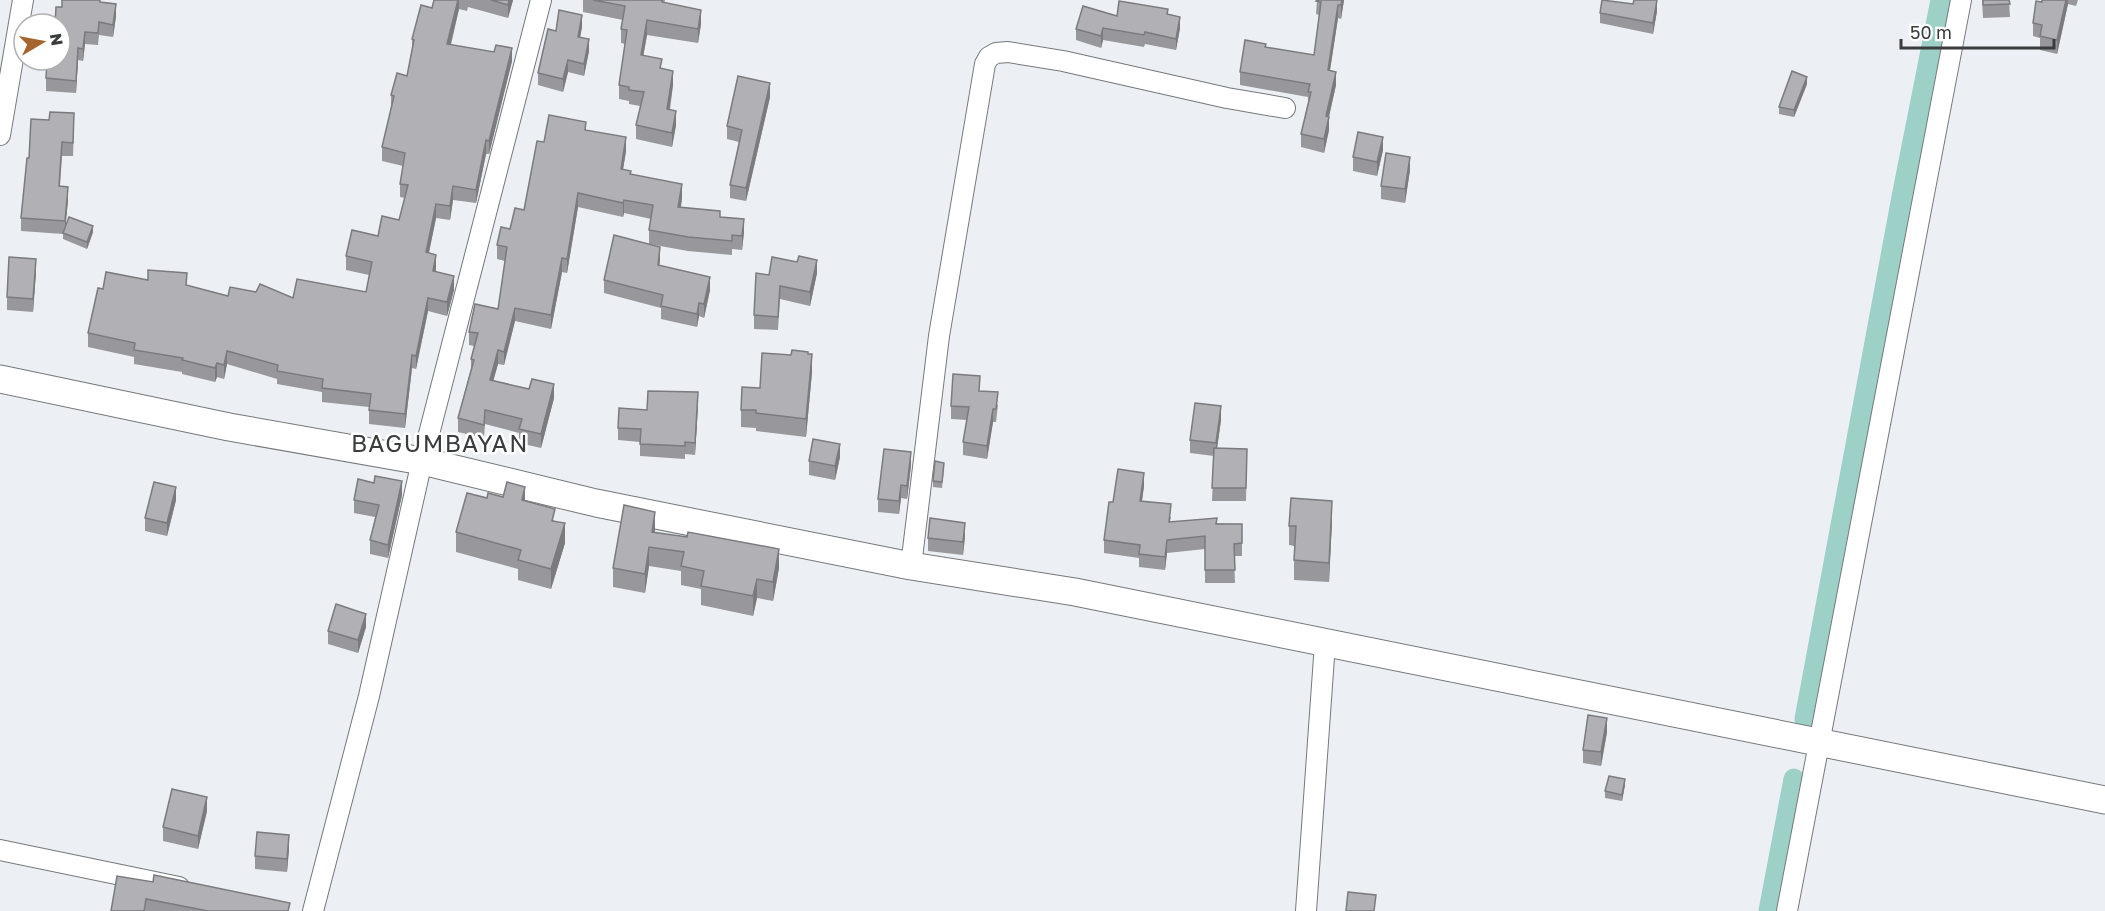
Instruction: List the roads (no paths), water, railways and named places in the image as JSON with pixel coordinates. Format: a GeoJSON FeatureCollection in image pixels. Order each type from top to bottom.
{"type":"FeatureCollection","features":[{"type":"Feature","properties":{"kind":"main road"},"geometry":{"type":"LineString","coordinates":[[0,379],[229,427],[422,460],[596,503],[911,566],[1076,592],[2105,800]]}},
{"type":"Feature","properties":{"kind":"street"},"geometry":{"type":"LineString","coordinates":[[0,135],[23,0]]}},
{"type":"Feature","properties":{"kind":"street"},"geometry":{"type":"LineString","coordinates":[[313,911],[369,696],[422,460],[541,0]]}},
{"type":"Feature","properties":{"kind":"street"},"geometry":{"type":"LineString","coordinates":[[1787,911],[1961,0]]}},
{"type":"Feature","properties":{"kind":"street"},"geometry":{"type":"LineString","coordinates":[[911,566],[939,336],[985,64],[989,57],[996,53],[1008,52],[1063,61],[1227,98],[1285,108]]}},
{"type":"Feature","properties":{"kind":"street"},"geometry":{"type":"LineString","coordinates":[[1306,911],[1325,643]]}},
{"type":"Feature","properties":{"kind":"street"},"geometry":{"type":"LineString","coordinates":[[0,850],[198,891]]}},
{"type":"Feature","properties":{"kind":"waterway"},"geometry":{"type":"LineString","coordinates":[[1805,719],[1941,0]]}},
{"type":"Feature","properties":{"kind":"waterway"},"geometry":{"type":"LineString","coordinates":[[1769,911],[1794,779]]}},
{"type":"Feature","properties":{"kind":"district","name":"BAGUMBAYAN"},"geometry":{"type":"Point","coordinates":[440,444]}}]}
